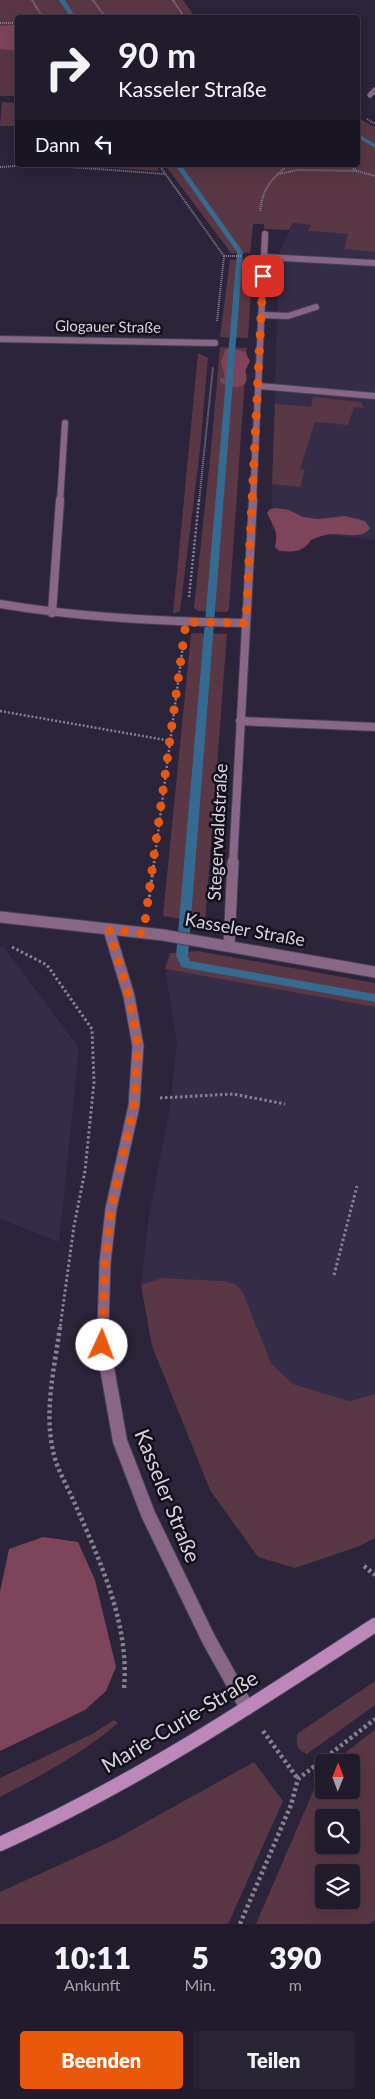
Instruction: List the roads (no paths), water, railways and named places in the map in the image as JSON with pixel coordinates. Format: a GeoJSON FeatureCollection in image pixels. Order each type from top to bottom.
{"type":"FeatureCollection","features":[{"type":"Feature","properties":{"kind":"street"},"geometry":{"type":"LineString","coordinates":[[370,95],[375,90]]}},
{"type":"Feature","properties":{"kind":"street","name":"Stegerwaldstraße"},"geometry":{"type":"LineString","coordinates":[[229,945],[259,386],[264,234]]}},
{"type":"Feature","properties":{"kind":"street"},"geometry":{"type":"LineString","coordinates":[[264,257],[375,264]]}},
{"type":"Feature","properties":{"kind":"street"},"geometry":{"type":"LineString","coordinates":[[262,315],[288,316],[316,307]]}},
{"type":"Feature","properties":{"kind":"street","name":"Glogauer Straße"},"geometry":{"type":"LineString","coordinates":[[0,339],[215,343]]}},
{"type":"Feature","properties":{"kind":"street"},"geometry":{"type":"LineString","coordinates":[[259,386],[375,396]]}},
{"type":"Feature","properties":{"kind":"street"},"geometry":{"type":"LineString","coordinates":[[52,613],[65,423]]}},
{"type":"Feature","properties":{"kind":"street"},"geometry":{"type":"LineString","coordinates":[[0,604],[52,613],[125,620],[246,623]]}},
{"type":"Feature","properties":{"kind":"street"},"geometry":{"type":"LineString","coordinates":[[240,721],[375,726]]}},
{"type":"Feature","properties":{"kind":"street","name":"Kasseler Straße"},"geometry":{"type":"LineString","coordinates":[[0,917],[163,935],[375,972]]}},
{"type":"Feature","properties":{"kind":"street","name":"Kasseler Straße"},"geometry":{"type":"LineString","coordinates":[[109,930],[129,996],[138,1046],[135,1100],[111,1209],[105,1263],[102,1345],[120,1441],[148,1514],[208,1640],[247,1708]]}},
{"type":"Feature","properties":{"kind":"street","name":"Marie-Curie-Straße"},"geometry":{"type":"LineString","coordinates":[[0,1844],[40,1827],[186,1748],[375,1625]]}},
{"type":"Feature","properties":{"kind":"waterway"},"geometry":{"type":"LineString","coordinates":[[62,0],[72,15]]}},
{"type":"Feature","properties":{"kind":"waterway"},"geometry":{"type":"LineString","coordinates":[[360,137],[375,146]]}},
{"type":"Feature","properties":{"kind":"waterway"},"geometry":{"type":"LineString","coordinates":[[179,167],[240,252],[182,956],[186,964],[375,998]]}}]}
